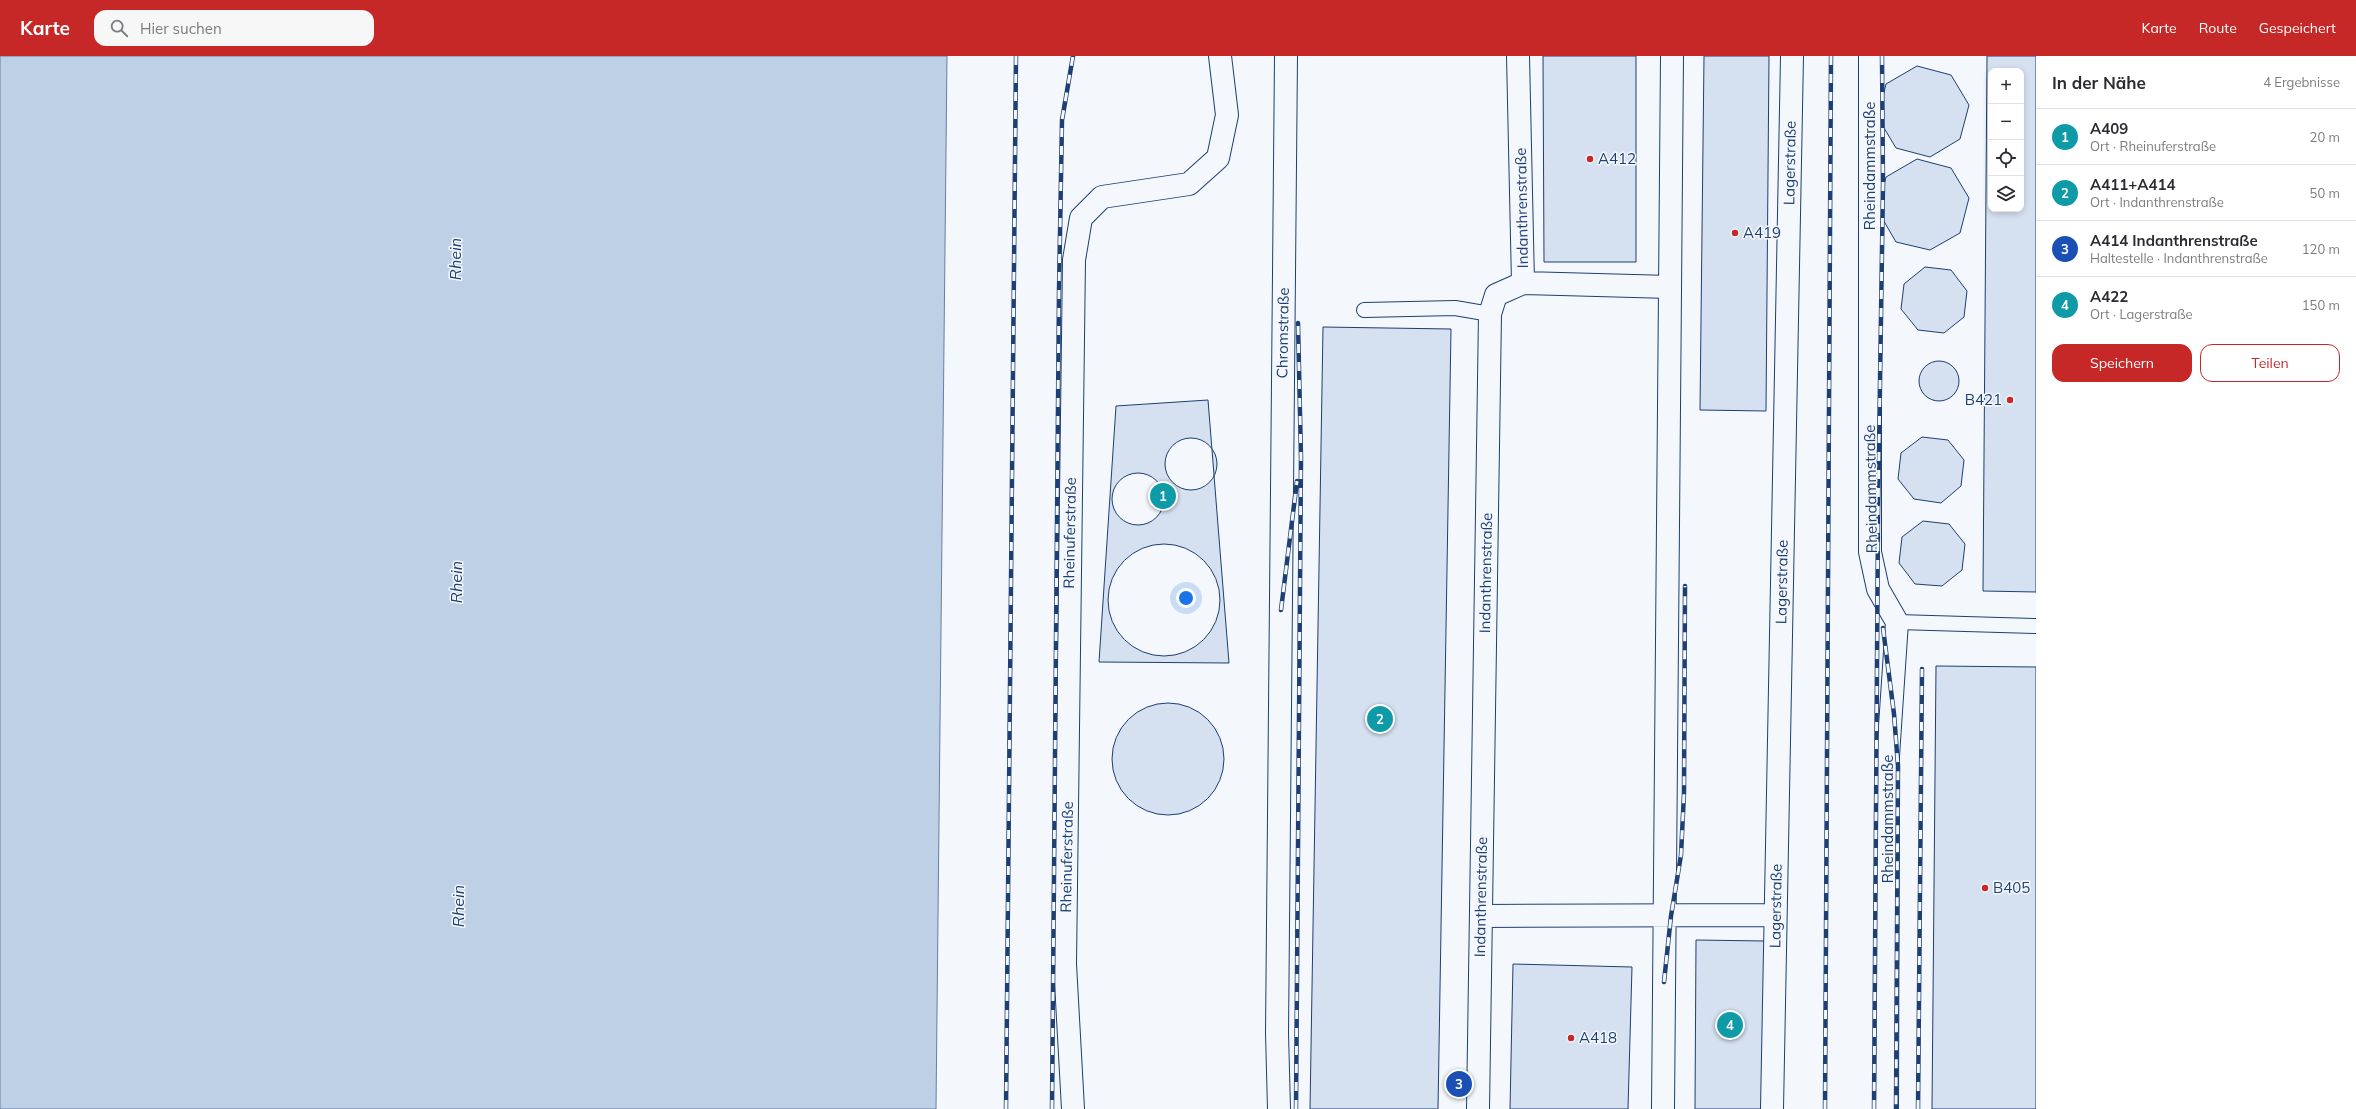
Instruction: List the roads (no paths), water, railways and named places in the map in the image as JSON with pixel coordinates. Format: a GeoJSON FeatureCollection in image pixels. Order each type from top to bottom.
{"type":"FeatureCollection","features":[{"type":"Feature","properties":{"kind":"street","name":"Rheinuferstraße"},"geometry":{"type":"LineString","coordinates":[[1073,1109],[1065,964],[1074,260],[1081,218],[1102,197],[1189,184],[1218,158],[1227,115],[1220,56]]}},
{"type":"Feature","properties":{"kind":"street","name":"Chromstraße"},"geometry":{"type":"LineString","coordinates":[[1278,1109],[1277,1033],[1286,56]]}},
{"type":"Feature","properties":{"kind":"street","name":"Indanthrenstraße"},"geometry":{"type":"LineString","coordinates":[[1478,1109],[1490,314],[1496,295],[1523,283],[1518,56]]}},
{"type":"Feature","properties":{"kind":"street"},"geometry":{"type":"LineString","coordinates":[[1663,1109],[1672,56]]}},
{"type":"Feature","properties":{"kind":"street","name":"Lagerstraße"},"geometry":{"type":"LineString","coordinates":[[1772,1109],[1792,56]]}},
{"type":"Feature","properties":{"kind":"street","name":"Rheindammstraße"},"geometry":{"type":"LineString","coordinates":[[1870,56],[1870,552],[1878,589],[1897,622],[1888,756],[1886,1109]]}},
{"type":"Feature","properties":{"kind":"street"},"geometry":{"type":"LineString","coordinates":[[1523,283],[1670,287]]}},
{"type":"Feature","properties":{"kind":"street"},"geometry":{"type":"LineString","coordinates":[[1481,916],[1775,916]]}},
{"type":"Feature","properties":{"kind":"lane"},"geometry":{"type":"LineString","coordinates":[[1364,310],[1455,308],[1490,314]]}},
{"type":"Feature","properties":{"kind":"lane"},"geometry":{"type":"LineString","coordinates":[[1897,622],[2036,626]]}},
{"type":"Feature","properties":{"kind":"water","name":"Rhein"},"geometry":{"type":"Polygon","coordinates":[[[0,56],[947,56],[936,1109],[0,1109],[0,56]]]}},
{"type":"Feature","properties":{"kind":"railway"},"geometry":{"type":"LineString","coordinates":[[1006,1109],[1016,56]]}},
{"type":"Feature","properties":{"kind":"railway"},"geometry":{"type":"LineString","coordinates":[[1052,1109],[1059,291],[1062,120],[1073,56]]}},
{"type":"Feature","properties":{"kind":"railway"},"geometry":{"type":"LineString","coordinates":[[1825,1109],[1831,56]]}},
{"type":"Feature","properties":{"kind":"railway"},"geometry":{"type":"LineString","coordinates":[[1874,1109],[1878,517],[1883,184],[1882,56]]}},
{"type":"Feature","properties":{"kind":"railway"},"geometry":{"type":"LineString","coordinates":[[1296,1109],[1301,458],[1298,323]]}},
{"type":"Feature","properties":{"kind":"railway"},"geometry":{"type":"LineString","coordinates":[[1281,610],[1297,481]]}},
{"type":"Feature","properties":{"kind":"railway"},"geometry":{"type":"LineString","coordinates":[[1664,982],[1671,916],[1681,855],[1684,793],[1685,586]]}},
{"type":"Feature","properties":{"kind":"railway"},"geometry":{"type":"LineString","coordinates":[[1883,628],[1894,714],[1898,766],[1896,1109]]}},
{"type":"Feature","properties":{"kind":"railway"},"geometry":{"type":"LineString","coordinates":[[1918,1109],[1922,669]]}},
{"type":"Feature","properties":{"kind":"place","name":"A412"},"geometry":{"type":"Point","coordinates":[1590,159]}},
{"type":"Feature","properties":{"kind":"place","name":"A419"},"geometry":{"type":"Point","coordinates":[1735,233]}},
{"type":"Feature","properties":{"kind":"place","name":"B421"},"geometry":{"type":"Point","coordinates":[2010,400]}},
{"type":"Feature","properties":{"kind":"place","name":"A409"},"geometry":{"type":"Point","coordinates":[1163,496]}},
{"type":"Feature","properties":{"kind":"place","name":"A411+A414"},"geometry":{"type":"Point","coordinates":[1380,719]}},
{"type":"Feature","properties":{"kind":"place","name":"B405"},"geometry":{"type":"Point","coordinates":[1985,888]}},
{"type":"Feature","properties":{"kind":"place","name":"A422"},"geometry":{"type":"Point","coordinates":[1730,1025]}},
{"type":"Feature","properties":{"kind":"place","name":"A418"},"geometry":{"type":"Point","coordinates":[1571,1038]}},
{"type":"Feature","properties":{"kind":"place","name":"A414 Indanthrenstraße"},"geometry":{"type":"Point","coordinates":[1459,1084]}}]}
